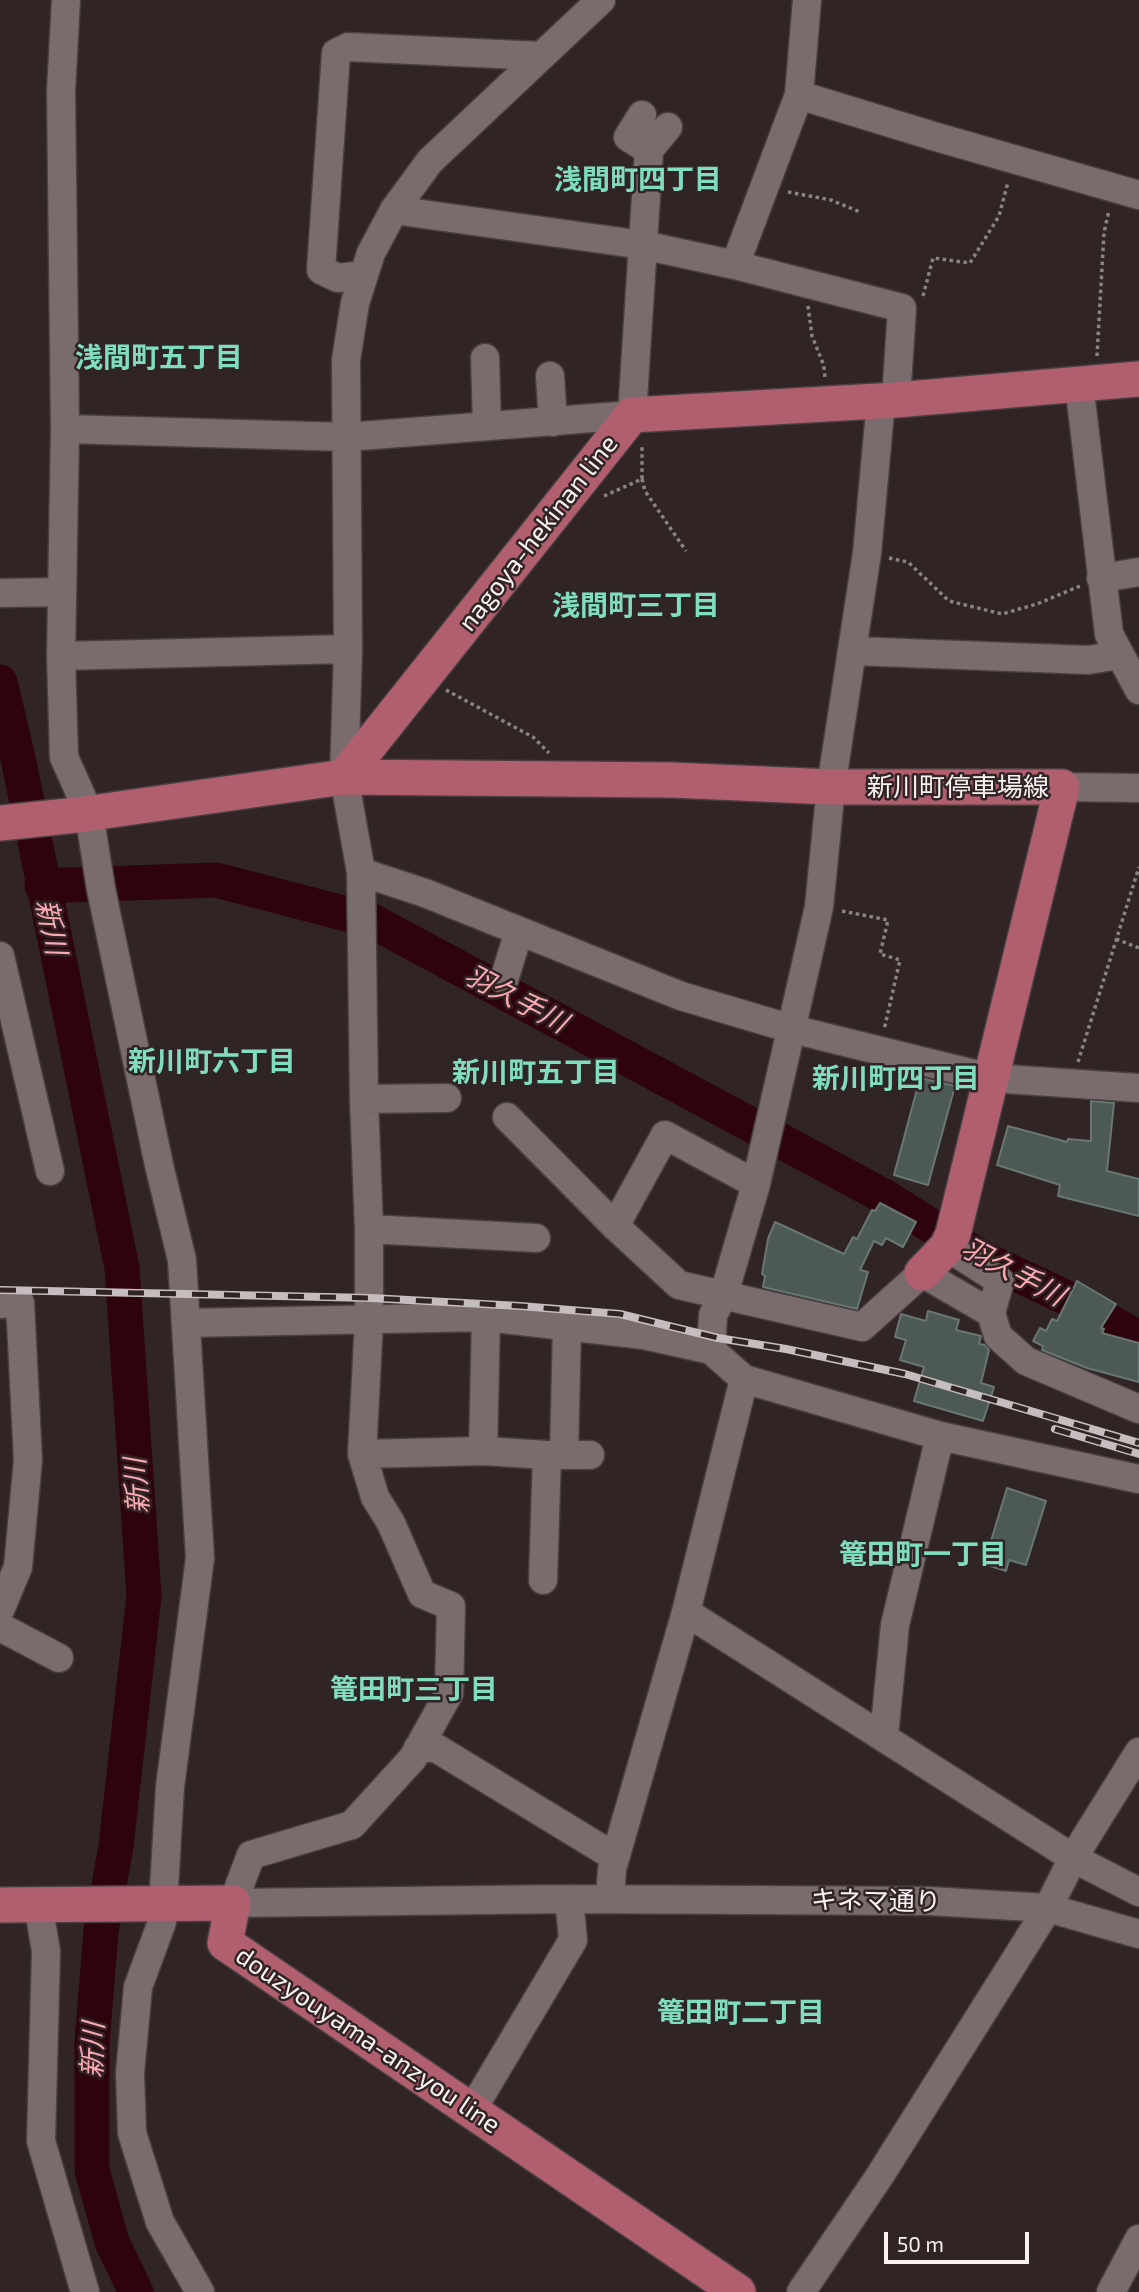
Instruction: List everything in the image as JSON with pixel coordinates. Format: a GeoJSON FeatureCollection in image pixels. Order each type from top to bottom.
{"type":"FeatureCollection","features":[{"type":"Feature","properties":{"kind":"main road","name":"nagoya-hekinan line"},"geometry":{"type":"LineString","coordinates":[[344,778],[632,415],[888,401],[1139,379]]}},
{"type":"Feature","properties":{"kind":"main road","name":"新川町停車場線"},"geometry":{"type":"LineString","coordinates":[[344,778],[671,780],[831,787],[1062,787],[953,1234],[947,1247],[922,1273]]}},
{"type":"Feature","properties":{"kind":"main road"},"geometry":{"type":"LineString","coordinates":[[0,822],[83,814],[344,778]]}},
{"type":"Feature","properties":{"kind":"main road","name":"douzyouyama-anzyou line"},"geometry":{"type":"LineString","coordinates":[[0,1905],[233,1903],[225,1944],[738,2292]]}},
{"type":"Feature","properties":{"kind":"street"},"geometry":{"type":"LineString","coordinates":[[66,0],[61,92],[65,429],[61,656],[64,757],[83,814],[104,902],[159,1165],[182,1260],[200,1558],[157,1903],[162,1922],[138,1987],[130,2073],[132,2133],[160,2222],[200,2292]]}},
{"type":"Feature","properties":{"kind":"street"},"geometry":{"type":"LineString","coordinates":[[233,1903],[251,1855],[352,1825],[413,1758],[449,1693],[451,1605],[422,1594],[391,1523],[375,1497],[362,1454],[369,1321],[369,1228],[364,1099],[361,872],[344,778],[348,649],[346,360],[355,303],[371,253],[394,210],[430,162],[601,0]]}},
{"type":"Feature","properties":{"kind":"street"},"geometry":{"type":"LineString","coordinates":[[735,265],[799,94],[807,0]]}},
{"type":"Feature","properties":{"kind":"street"},"geometry":{"type":"LineString","coordinates":[[364,275],[338,278],[321,270],[336,53],[348,47],[541,56]]}},
{"type":"Feature","properties":{"kind":"street"},"geometry":{"type":"LineString","coordinates":[[799,94],[1127,191]]}},
{"type":"Feature","properties":{"kind":"street"},"geometry":{"type":"LineString","coordinates":[[642,115],[628,136],[649,150]]}},
{"type":"Feature","properties":{"kind":"street"},"geometry":{"type":"LineString","coordinates":[[65,429],[347,437],[632,415],[649,150],[668,127]]}},
{"type":"Feature","properties":{"kind":"street"},"geometry":{"type":"LineString","coordinates":[[394,210],[643,245],[735,265],[902,308],[854,651],[831,787],[820,906],[756,1184],[724,1294],[713,1315],[711,1350]]}},
{"type":"Feature","properties":{"kind":"street"},"geometry":{"type":"LineString","coordinates":[[485,358],[487,426]]}},
{"type":"Feature","properties":{"kind":"street"},"geometry":{"type":"LineString","coordinates":[[550,376],[553,422]]}},
{"type":"Feature","properties":{"kind":"street"},"geometry":{"type":"LineString","coordinates":[[1088,384],[1101,578],[1109,634],[1139,690]]}},
{"type":"Feature","properties":{"kind":"street"},"geometry":{"type":"LineString","coordinates":[[1101,578],[1139,572]]}},
{"type":"Feature","properties":{"kind":"street"},"geometry":{"type":"LineString","coordinates":[[0,593],[61,592]]}},
{"type":"Feature","properties":{"kind":"street"},"geometry":{"type":"LineString","coordinates":[[61,656],[348,649]]}},
{"type":"Feature","properties":{"kind":"street"},"geometry":{"type":"LineString","coordinates":[[854,651],[1088,660],[1120,655]]}},
{"type":"Feature","properties":{"kind":"street"},"geometry":{"type":"LineString","coordinates":[[1062,787],[1139,788]]}},
{"type":"Feature","properties":{"kind":"street"},"geometry":{"type":"LineString","coordinates":[[361,872],[425,893],[681,996],[792,1029],[991,1078],[1139,1088]]}},
{"type":"Feature","properties":{"kind":"street"},"geometry":{"type":"LineString","coordinates":[[504,980],[519,931]]}},
{"type":"Feature","properties":{"kind":"street"},"geometry":{"type":"LineString","coordinates":[[0,956],[50,1171]]}},
{"type":"Feature","properties":{"kind":"street"},"geometry":{"type":"LineString","coordinates":[[364,1099],[447,1098]]}},
{"type":"Feature","properties":{"kind":"street"},"geometry":{"type":"LineString","coordinates":[[507,1117],[615,1226],[679,1285],[862,1327],[922,1273],[991,1313]]}},
{"type":"Feature","properties":{"kind":"street"},"geometry":{"type":"LineString","coordinates":[[615,1226],[665,1135],[756,1184]]}},
{"type":"Feature","properties":{"kind":"street"},"geometry":{"type":"LineString","coordinates":[[369,1228],[536,1238]]}},
{"type":"Feature","properties":{"kind":"street"},"geometry":{"type":"LineString","coordinates":[[947,1247],[1000,1281],[991,1313],[998,1336],[1026,1361],[1139,1409]]}},
{"type":"Feature","properties":{"kind":"street"},"geometry":{"type":"LineString","coordinates":[[0,1304],[20,1303],[28,1460],[19,1567],[0,1610]]}},
{"type":"Feature","properties":{"kind":"street"},"geometry":{"type":"LineString","coordinates":[[186,1323],[486,1317],[644,1335],[711,1350],[744,1379],[940,1436],[1139,1479]]}},
{"type":"Feature","properties":{"kind":"street"},"geometry":{"type":"LineString","coordinates":[[483,1451],[486,1317]]}},
{"type":"Feature","properties":{"kind":"street"},"geometry":{"type":"LineString","coordinates":[[543,1580],[567,1455],[567,1325]]}},
{"type":"Feature","properties":{"kind":"street"},"geometry":{"type":"LineString","coordinates":[[610,1899],[615,1857],[686,1612],[744,1379]]}},
{"type":"Feature","properties":{"kind":"street"},"geometry":{"type":"LineString","coordinates":[[884,1736],[895,1625],[940,1436]]}},
{"type":"Feature","properties":{"kind":"street"},"geometry":{"type":"LineString","coordinates":[[362,1454],[483,1451],[567,1455]]}},
{"type":"Feature","properties":{"kind":"street"},"geometry":{"type":"LineString","coordinates":[[686,1612],[1073,1858],[1139,1892]]}},
{"type":"Feature","properties":{"kind":"street"},"geometry":{"type":"LineString","coordinates":[[0,1627],[59,1658]]}},
{"type":"Feature","properties":{"kind":"street"},"geometry":{"type":"LineString","coordinates":[[418,1748],[436,1748],[615,1857]]}},
{"type":"Feature","properties":{"kind":"street"},"geometry":{"type":"LineString","coordinates":[[801,2292],[879,2177],[1048,1908],[1073,1858],[1139,1752]]}},
{"type":"Feature","properties":{"kind":"street"},"geometry":{"type":"LineString","coordinates":[[471,2110],[573,1940],[569,1899]]}},
{"type":"Feature","properties":{"kind":"street","name":"キネマ通り"},"geometry":{"type":"LineString","coordinates":[[233,1903],[569,1899],[929,1901],[1048,1908],[1139,1934]]}},
{"type":"Feature","properties":{"kind":"street"},"geometry":{"type":"LineString","coordinates":[[46,1904],[41,2141],[85,2292]]}},
{"type":"Feature","properties":{"kind":"street"},"geometry":{"type":"LineString","coordinates":[[1111,2292],[1139,2239]]}},
{"type":"Feature","properties":{"kind":"path"},"geometry":{"type":"LineString","coordinates":[[902,308],[919,309],[933,258],[970,263],[999,216],[1015,159]]}},
{"type":"Feature","properties":{"kind":"path"},"geometry":{"type":"LineString","coordinates":[[765,185],[799,196],[831,200],[860,212]]}},
{"type":"Feature","properties":{"kind":"path"},"geometry":{"type":"LineString","coordinates":[[1088,384],[1104,233],[1127,191]]}},
{"type":"Feature","properties":{"kind":"path"},"geometry":{"type":"LineString","coordinates":[[805,283],[812,336],[824,366],[825,404]]}},
{"type":"Feature","properties":{"kind":"path"},"geometry":{"type":"LineString","coordinates":[[642,479],[645,491],[686,551]]}},
{"type":"Feature","properties":{"kind":"path"},"geometry":{"type":"LineString","coordinates":[[867,553],[908,562],[949,601],[1002,614],[1037,604],[1101,578]]}},
{"type":"Feature","properties":{"kind":"path"},"geometry":{"type":"LineString","coordinates":[[423,678],[533,737],[554,757],[561,780]]}},
{"type":"Feature","properties":{"kind":"path"},"geometry":{"type":"LineString","coordinates":[[1072,1084],[1139,867]]}},
{"type":"Feature","properties":{"kind":"path"},"geometry":{"type":"LineString","coordinates":[[820,906],[888,920],[880,954],[900,960],[880,1051]]}},
{"type":"Feature","properties":{"kind":"path"},"geometry":{"type":"LineString","coordinates":[[1116,939],[1139,948]]}},
{"type":"Feature","properties":{"kind":"building"},"geometry":{"type":"Polygon","coordinates":[[[920,1078],[955,1086],[928,1185],[894,1175],[920,1078]]]}},
{"type":"Feature","properties":{"kind":"building"},"geometry":{"type":"Polygon","coordinates":[[[1091,1101],[1114,1103],[1107,1171],[1139,1179],[1139,1216],[1058,1196],[1060,1185],[997,1165],[1008,1126],[1067,1142],[1068,1139],[1091,1141],[1091,1101]]]}},
{"type":"Feature","properties":{"kind":"building"},"geometry":{"type":"Polygon","coordinates":[[[880,1203],[916,1222],[903,1247],[886,1238],[882,1245],[874,1241],[860,1270],[868,1272],[857,1309],[763,1287],[765,1276],[762,1274],[768,1239],[775,1222],[844,1254],[853,1237],[857,1239],[872,1210],[875,1211],[880,1203]]]}},
{"type":"Feature","properties":{"kind":"building"},"geometry":{"type":"Polygon","coordinates":[[[1077,1281],[1116,1304],[1101,1328],[1104,1329],[1102,1333],[1139,1343],[1139,1382],[1087,1368],[1042,1350],[1043,1346],[1033,1341],[1040,1328],[1046,1331],[1052,1319],[1057,1321],[1077,1281]]]}},
{"type":"Feature","properties":{"kind":"building"},"geometry":{"type":"Polygon","coordinates":[[[928,1311],[959,1320],[956,1330],[981,1336],[979,1344],[985,1345],[989,1350],[981,1383],[994,1387],[983,1421],[914,1401],[924,1367],[900,1360],[906,1340],[895,1337],[901,1314],[926,1321],[928,1311]]]}},
{"type":"Feature","properties":{"kind":"building"},"geometry":{"type":"Polygon","coordinates":[[[1007,1488],[1046,1501],[1026,1565],[1009,1560],[1006,1571],[984,1564],[1007,1488]]]}},
{"type":"Feature","properties":{"kind":"waterway","name":"新川"},"geometry":{"type":"LineString","coordinates":[[0,682],[122,1268],[144,1596],[116,1846],[101,1931],[92,2043],[92,2170],[112,2242],[136,2292]]}},
{"type":"Feature","properties":{"kind":"waterway","name":"羽久手川"},"geometry":{"type":"LineString","coordinates":[[42,886],[216,880],[370,920],[887,1198],[982,1258],[1067,1298],[1139,1338]]}},
{"type":"Feature","properties":{"kind":"railway"},"geometry":{"type":"LineString","coordinates":[[0,1290],[371,1298],[620,1314],[718,1338],[905,1374],[1139,1443]]}},
{"type":"Feature","properties":{"kind":"railway"},"geometry":{"type":"LineString","coordinates":[[1055,1429],[1139,1454]]}},
{"type":"Feature","properties":{"kind":"district","name":"浅間町四丁目"},"geometry":{"type":"Point","coordinates":[638,180]}},
{"type":"Feature","properties":{"kind":"district","name":"浅間町五丁目"},"geometry":{"type":"Point","coordinates":[159,358]}},
{"type":"Feature","properties":{"kind":"district","name":"浅間町三丁目"},"geometry":{"type":"Point","coordinates":[636,606]}},
{"type":"Feature","properties":{"kind":"district","name":"新川町六丁目"},"geometry":{"type":"Point","coordinates":[212,1062]}},
{"type":"Feature","properties":{"kind":"district","name":"新川町五丁目"},"geometry":{"type":"Point","coordinates":[536,1073]}},
{"type":"Feature","properties":{"kind":"district","name":"新川町四丁目"},"geometry":{"type":"Point","coordinates":[896,1079]}},
{"type":"Feature","properties":{"kind":"district","name":"篭田町一丁目"},"geometry":{"type":"Point","coordinates":[923,1555]}},
{"type":"Feature","properties":{"kind":"district","name":"篭田町三丁目"},"geometry":{"type":"Point","coordinates":[414,1690]}},
{"type":"Feature","properties":{"kind":"district","name":"篭田町二丁目"},"geometry":{"type":"Point","coordinates":[741,2013]}}]}
